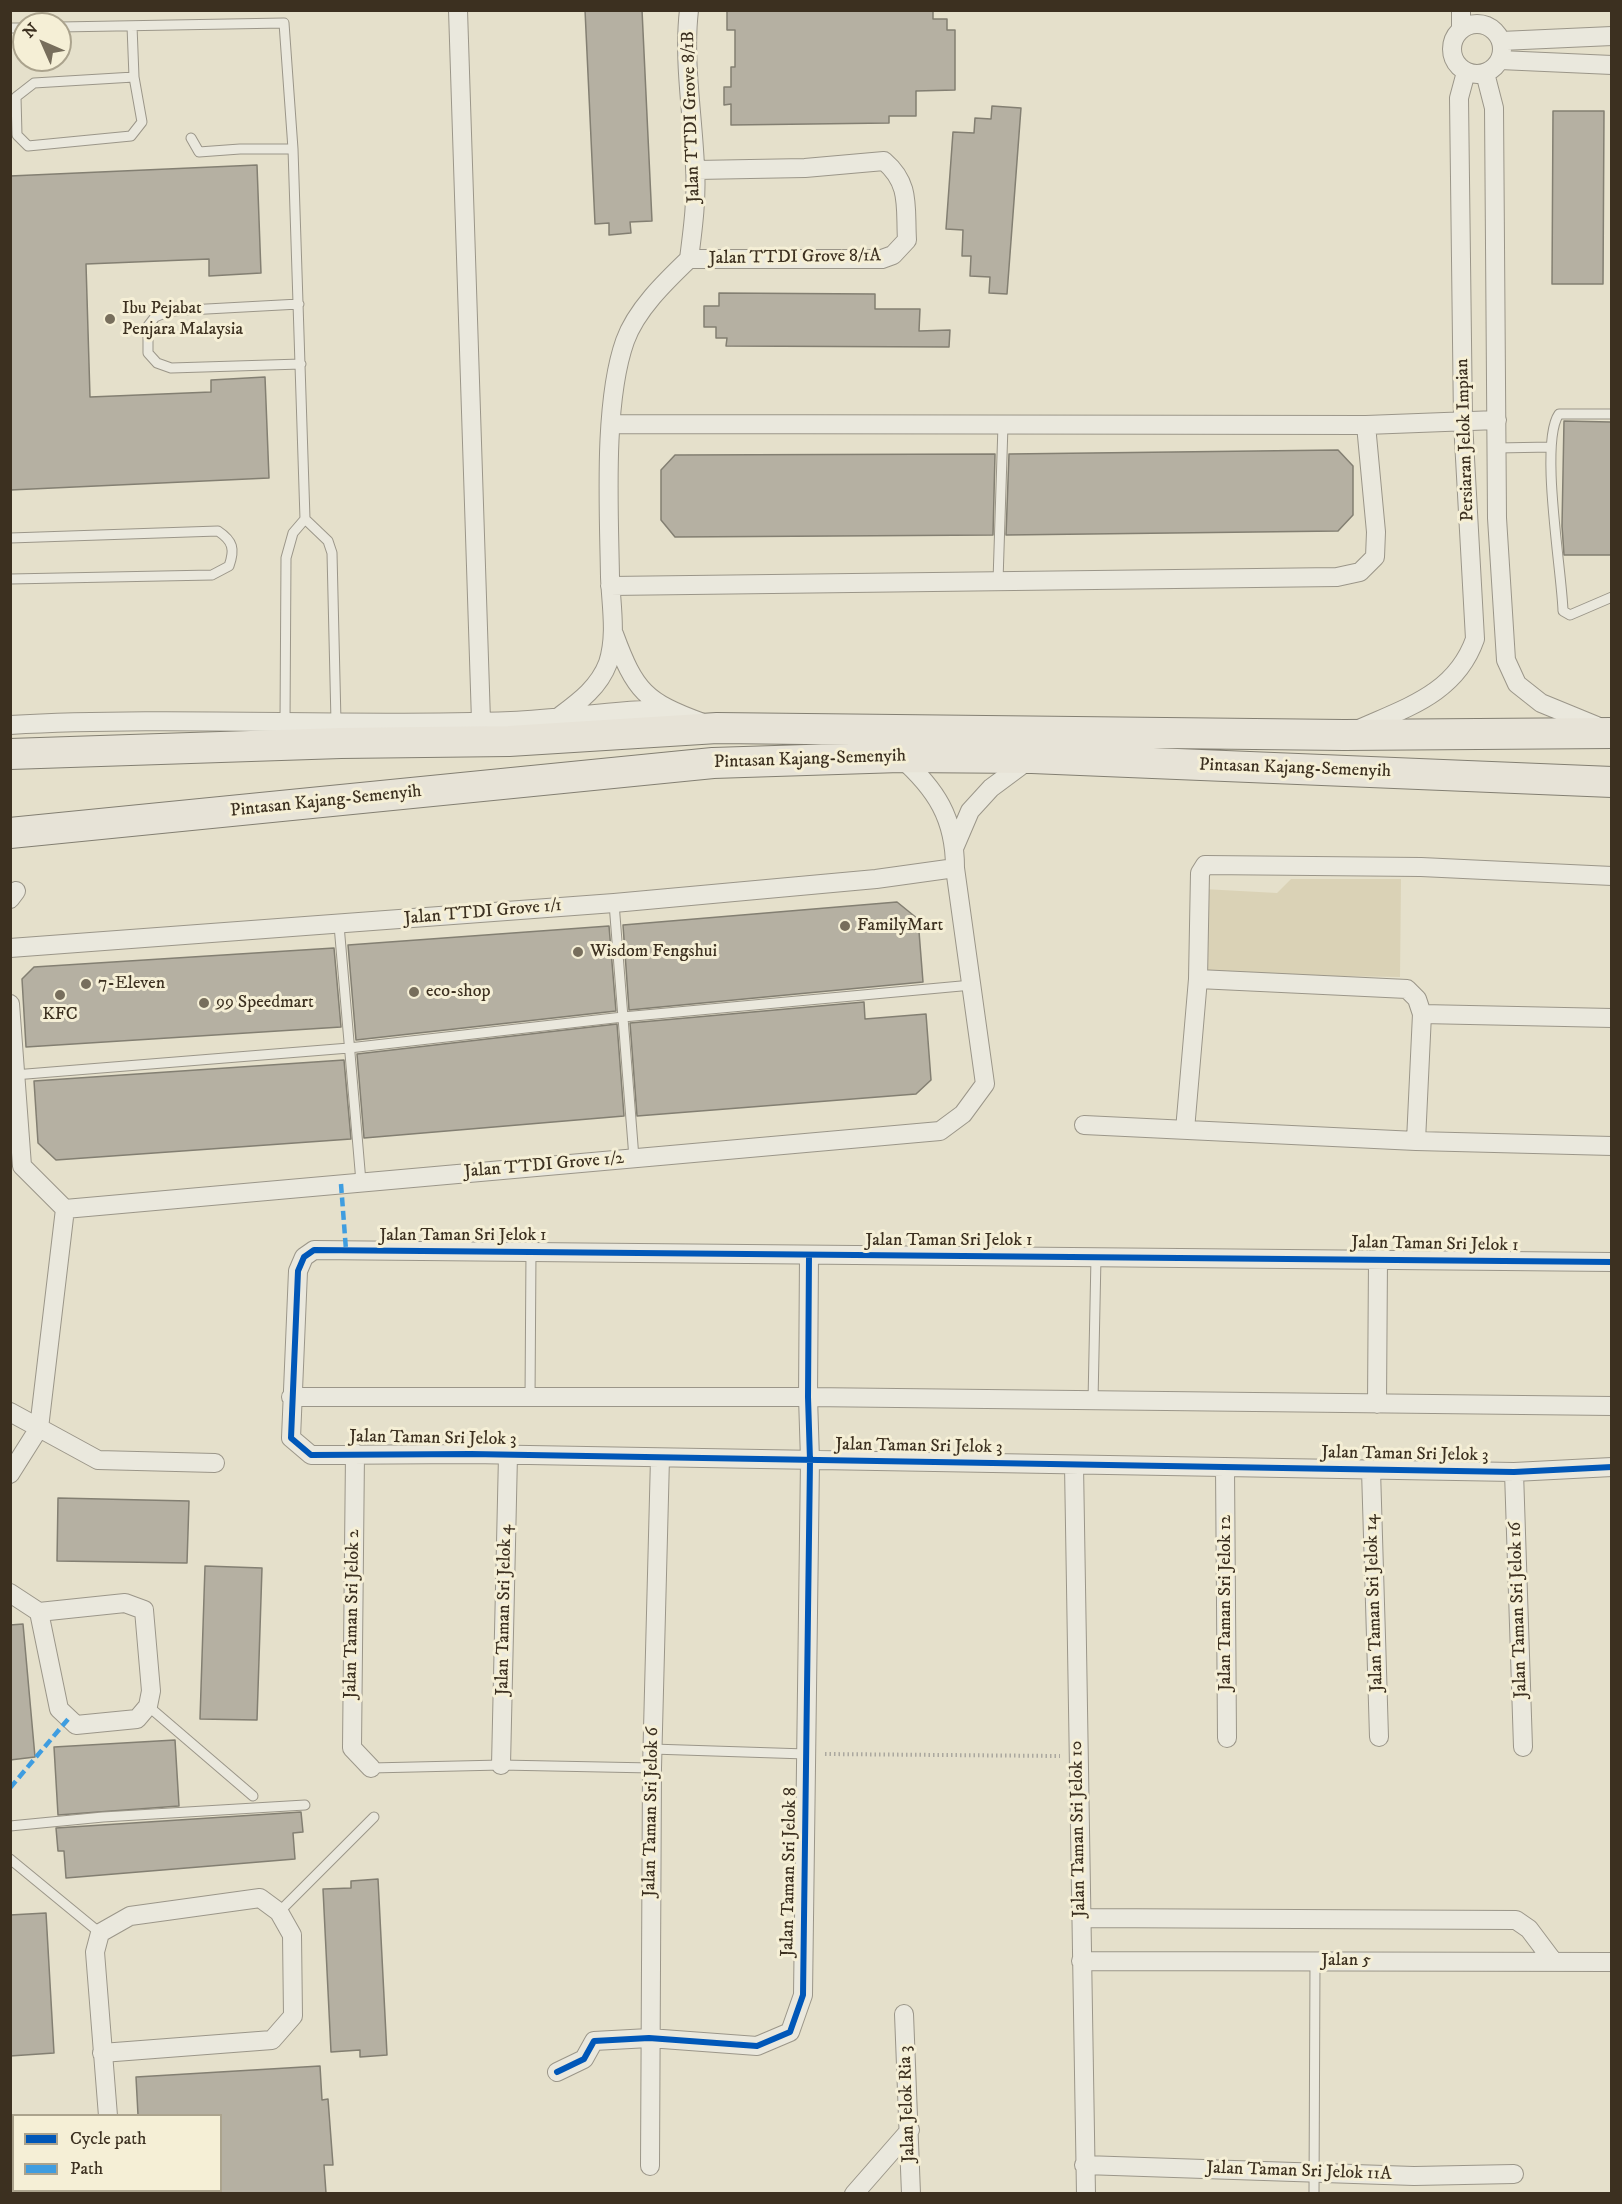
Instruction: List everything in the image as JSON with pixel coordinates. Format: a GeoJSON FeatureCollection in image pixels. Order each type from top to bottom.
{"type":"FeatureCollection","features":[{"type":"Feature","properties":{"kind":"highway","name":"Pintasan Kajang-Semenyih"},"geometry":{"type":"LineString","coordinates":[[10,754],[341,743],[509,741],[717,728],[1344,735],[1611,732]]}},
{"type":"Feature","properties":{"kind":"highway","name":"Pintasan Kajang-Semenyih"},"geometry":{"type":"LineString","coordinates":[[10,833],[713,763],[900,757],[1032,758],[1611,782]]}},
{"type":"Feature","properties":{"kind":"street"},"geometry":{"type":"LineString","coordinates":[[458,10],[481,721]]}},
{"type":"Feature","properties":{"kind":"street","name":"Jalan TTDI Grove 8/1B"},"geometry":{"type":"LineString","coordinates":[[688,259],[695,216],[696,170],[689,73],[689,10]]}},
{"type":"Feature","properties":{"kind":"street"},"geometry":{"type":"LineString","coordinates":[[1461,10],[1461,30],[1452,47],[1453,57],[1466,72],[1485,73],[1500,60],[1611,65]]}},
{"type":"Feature","properties":{"kind":"street"},"geometry":{"type":"LineString","coordinates":[[1461,30],[1489,19],[1501,41],[1500,60]]}},
{"type":"Feature","properties":{"kind":"street"},"geometry":{"type":"LineString","coordinates":[[1501,41],[1611,36]]}},
{"type":"Feature","properties":{"kind":"street","name":"Persiaran Jelok Impian"},"geometry":{"type":"LineString","coordinates":[[1344,735],[1435,693],[1467,660],[1475,639],[1463,422],[1459,98],[1466,72]]}},
{"type":"Feature","properties":{"kind":"street","name":"Persiaran Jelok Impian"},"geometry":{"type":"LineString","coordinates":[[1485,73],[1494,108],[1497,448],[1501,602],[1506,660],[1517,684],[1541,703],[1611,732]]}},
{"type":"Feature","properties":{"kind":"street","name":"Jalan TTDI Grove 8/1A"},"geometry":{"type":"LineString","coordinates":[[688,259],[882,258],[893,255],[907,240],[904,185],[897,172],[884,161],[805,168],[696,170]]}},
{"type":"Feature","properties":{"kind":"street"},"geometry":{"type":"LineString","coordinates":[[559,717],[598,684],[608,662],[613,632],[610,586],[611,424],[620,361],[632,326],[663,285],[688,259]]}},
{"type":"Feature","properties":{"kind":"street"},"geometry":{"type":"LineString","coordinates":[[611,424],[1366,425],[1497,420]]}},
{"type":"Feature","properties":{"kind":"street"},"geometry":{"type":"LineString","coordinates":[[610,586],[1336,577],[1360,572],[1375,557],[1376,532],[1366,425]]}},
{"type":"Feature","properties":{"kind":"street"},"geometry":{"type":"LineString","coordinates":[[613,632],[628,672],[645,693],[665,709],[717,728]]}},
{"type":"Feature","properties":{"kind":"street"},"geometry":{"type":"LineString","coordinates":[[10,725],[85,721],[336,723],[481,721],[559,717],[611,710],[665,709]]}},
{"type":"Feature","properties":{"kind":"street"},"geometry":{"type":"LineString","coordinates":[[900,757],[925,779],[942,805],[955,846]]}},
{"type":"Feature","properties":{"kind":"street"},"geometry":{"type":"LineString","coordinates":[[955,846],[970,811],[991,788],[1032,758]]}},
{"type":"Feature","properties":{"kind":"street","name":"Jalan TTDI Grove 1/2"},"geometry":{"type":"LineString","coordinates":[[65,1209],[940,1131],[963,1114],[985,1084],[955,868],[955,846]]}},
{"type":"Feature","properties":{"kind":"street"},"geometry":{"type":"LineString","coordinates":[[1185,1130],[1198,979],[1200,873],[1205,865],[1421,867],[1611,876]]}},
{"type":"Feature","properties":{"kind":"street","name":"Jalan TTDI Grove 1/1"},"geometry":{"type":"LineString","coordinates":[[10,948],[614,903],[876,879],[955,868]]}},
{"type":"Feature","properties":{"kind":"street"},"geometry":{"type":"LineString","coordinates":[[1198,979],[1407,989],[1417,999],[1422,1014],[1416,1141]]}},
{"type":"Feature","properties":{"kind":"street"},"geometry":{"type":"LineString","coordinates":[[10,1004],[22,1166],[65,1209],[39,1428],[10,1474]]}},
{"type":"Feature","properties":{"kind":"street"},"geometry":{"type":"LineString","coordinates":[[1422,1014],[1611,1018]]}},
{"type":"Feature","properties":{"kind":"street"},"geometry":{"type":"LineString","coordinates":[[1084,1125],[1416,1141],[1611,1146]]}},
{"type":"Feature","properties":{"kind":"street","name":"Jalan Taman Sri Jelok 1"},"geometry":{"type":"LineString","coordinates":[[298,1271],[304,1257],[314,1250],[1611,1262]]}},
{"type":"Feature","properties":{"kind":"street","name":"Jalan Taman Sri Jelok 8"},"geometry":{"type":"LineString","coordinates":[[557,2072],[584,2059],[594,2041],[650,2038],[757,2046],[790,2032],[803,1995],[810,1460],[809,1255]]}},
{"type":"Feature","properties":{"kind":"street"},"geometry":{"type":"LineString","coordinates":[[1377,1404],[1378,1259]]}},
{"type":"Feature","properties":{"kind":"street","name":"Jalan Taman Sri Jelok 3"},"geometry":{"type":"LineString","coordinates":[[298,1271],[291,1438],[311,1455],[355,1453],[508,1455],[1515,1472],[1611,1467]]}},
{"type":"Feature","properties":{"kind":"street"},"geometry":{"type":"LineString","coordinates":[[291,1397],[530,1399],[808,1397],[1611,1406]]}},
{"type":"Feature","properties":{"kind":"street"},"geometry":{"type":"LineString","coordinates":[[10,1412],[98,1460],[215,1464]]}},
{"type":"Feature","properties":{"kind":"street","name":"Jalan Taman Sri Jelok 2"},"geometry":{"type":"LineString","coordinates":[[355,1453],[352,1748],[371,1768]]}},
{"type":"Feature","properties":{"kind":"street","name":"Jalan Taman Sri Jelok 4"},"geometry":{"type":"LineString","coordinates":[[501,1765],[508,1455]]}},
{"type":"Feature","properties":{"kind":"street","name":"Jalan Taman Sri Jelok 6"},"geometry":{"type":"LineString","coordinates":[[650,2166],[652,1749],[660,1458]]}},
{"type":"Feature","properties":{"kind":"street","name":"Jalan Taman Sri Jelok 10"},"geometry":{"type":"LineString","coordinates":[[1074,1465],[1086,2193]]}},
{"type":"Feature","properties":{"kind":"street","name":"Jalan Taman Sri Jelok 12"},"geometry":{"type":"LineString","coordinates":[[1225,1467],[1227,1738]]}},
{"type":"Feature","properties":{"kind":"street","name":"Jalan Taman Sri Jelok 14"},"geometry":{"type":"LineString","coordinates":[[1371,1470],[1379,1737]]}},
{"type":"Feature","properties":{"kind":"street","name":"Jalan Taman Sri Jelok 16"},"geometry":{"type":"LineString","coordinates":[[1515,1472],[1523,1747]]}},
{"type":"Feature","properties":{"kind":"street"},"geometry":{"type":"LineString","coordinates":[[10,1593],[39,1612],[124,1603],[144,1610],[150,1699],[137,1719],[76,1725],[59,1709],[39,1612]]}},
{"type":"Feature","properties":{"kind":"street"},"geometry":{"type":"LineString","coordinates":[[102,2053],[272,2040],[293,2016],[292,1935],[279,1912],[260,1898],[130,1916],[100,1933],[95,1952],[102,2053],[108,2114]]}},
{"type":"Feature","properties":{"kind":"street"},"geometry":{"type":"LineString","coordinates":[[1081,1918],[1516,1920],[1529,1929],[1553,1961]]}},
{"type":"Feature","properties":{"kind":"street","name":"Jalan 5"},"geometry":{"type":"LineString","coordinates":[[1081,1960],[1611,1962]]}},
{"type":"Feature","properties":{"kind":"street","name":"Jalan Jelok Ria 3"},"geometry":{"type":"LineString","coordinates":[[904,2014],[911,2193]]}},
{"type":"Feature","properties":{"kind":"street"},"geometry":{"type":"LineString","coordinates":[[854,2193],[910,2130]]}},
{"type":"Feature","properties":{"kind":"street","name":"Jalan Taman Sri Jelok 11A"},"geometry":{"type":"LineString","coordinates":[[1084,2165],[1314,2173],[1413,2185],[1514,2174]]}},
{"type":"Feature","properties":{"kind":"lane"},"geometry":{"type":"LineString","coordinates":[[72,27],[284,23],[293,149],[305,519],[293,533],[286,558],[285,722]]}},
{"type":"Feature","properties":{"kind":"lane"},"geometry":{"type":"LineString","coordinates":[[132,26],[134,77],[142,122],[131,136],[28,146],[17,135],[16,97],[34,83],[134,77]]}},
{"type":"Feature","properties":{"kind":"lane"},"geometry":{"type":"LineString","coordinates":[[190,138],[199,152],[240,148],[293,149]]}},
{"type":"Feature","properties":{"kind":"lane"},"geometry":{"type":"LineString","coordinates":[[299,304],[170,311],[155,317],[148,326],[148,353],[157,363],[171,368],[301,364]]}},
{"type":"Feature","properties":{"kind":"lane"},"geometry":{"type":"LineString","coordinates":[[1611,414],[1559,414],[1553,423],[1551,447],[1556,556],[1562,578],[1563,610],[1565,614],[1570,615],[1611,597]]}},
{"type":"Feature","properties":{"kind":"lane"},"geometry":{"type":"LineString","coordinates":[[998,581],[1003,425]]}},
{"type":"Feature","properties":{"kind":"lane"},"geometry":{"type":"LineString","coordinates":[[1497,448],[1551,447]]}},
{"type":"Feature","properties":{"kind":"lane"},"geometry":{"type":"LineString","coordinates":[[305,519],[328,542],[332,553],[336,723]]}},
{"type":"Feature","properties":{"kind":"lane"},"geometry":{"type":"LineString","coordinates":[[10,538],[218,531],[229,538],[234,549],[229,566],[212,574],[10,579]]}},
{"type":"Feature","properties":{"kind":"lane"},"geometry":{"type":"LineString","coordinates":[[614,903],[634,1158]]}},
{"type":"Feature","properties":{"kind":"lane"},"geometry":{"type":"LineString","coordinates":[[339,925],[361,1182]]}},
{"type":"Feature","properties":{"kind":"lane"},"geometry":{"type":"LineString","coordinates":[[14,1075],[349,1048],[623,1017],[972,985]]}},
{"type":"Feature","properties":{"kind":"lane"},"geometry":{"type":"LineString","coordinates":[[530,1399],[531,1251]]}},
{"type":"Feature","properties":{"kind":"lane"},"geometry":{"type":"LineString","coordinates":[[1093,1401],[1096,1257]]}},
{"type":"Feature","properties":{"kind":"lane"},"geometry":{"type":"LineString","coordinates":[[150,1699],[253,1796]]}},
{"type":"Feature","properties":{"kind":"lane"},"geometry":{"type":"LineString","coordinates":[[652,1749],[806,1754]]}},
{"type":"Feature","properties":{"kind":"lane"},"geometry":{"type":"LineString","coordinates":[[371,1768],[501,1765],[652,1768]]}},
{"type":"Feature","properties":{"kind":"lane"},"geometry":{"type":"LineString","coordinates":[[10,1826],[103,1817],[305,1805]]}},
{"type":"Feature","properties":{"kind":"lane"},"geometry":{"type":"LineString","coordinates":[[279,1912],[374,1817]]}},
{"type":"Feature","properties":{"kind":"lane"},"geometry":{"type":"LineString","coordinates":[[10,1859],[100,1933]]}},
{"type":"Feature","properties":{"kind":"lane"},"geometry":{"type":"LineString","coordinates":[[1314,2193],[1315,1961]]}},
{"type":"Feature","properties":{"kind":"path"},"geometry":{"type":"LineString","coordinates":[[806,1754],[1078,1756]]}},
{"type":"Feature","properties":{"kind":"shaded area"},"geometry":{"type":"Polygon","coordinates":[[[1291,879],[1401,879],[1400,977],[1204,974],[1203,889],[1277,893],[1291,879]]]}},
{"type":"Feature","properties":{"kind":"building"},"geometry":{"type":"Polygon","coordinates":[[[585,10],[642,10],[652,221],[630,222],[631,233],[609,235],[609,223],[595,224],[585,10]]]}},
{"type":"Feature","properties":{"kind":"building"},"geometry":{"type":"Polygon","coordinates":[[[727,10],[933,10],[933,19],[947,19],[947,30],[955,30],[955,90],[916,91],[916,116],[889,116],[889,123],[731,125],[731,104],[724,105],[724,87],[731,87],[731,67],[735,67],[735,30],[727,30],[727,10]]]}},
{"type":"Feature","properties":{"kind":"building"},"geometry":{"type":"Polygon","coordinates":[[[992,106],[1021,108],[1007,294],[989,293],[990,277],[970,276],[971,256],[962,256],[963,230],[946,229],[953,132],[974,133],[975,118],[991,119],[992,106]]]}},
{"type":"Feature","properties":{"kind":"building"},"geometry":{"type":"Polygon","coordinates":[[[1553,111],[1604,111],[1603,284],[1552,284],[1553,111]]]}},
{"type":"Feature","properties":{"kind":"building"},"geometry":{"type":"Polygon","coordinates":[[[257,165],[261,273],[209,276],[209,259],[86,264],[90,397],[211,392],[211,380],[265,377],[269,478],[10,490],[10,176],[257,165]]]}},
{"type":"Feature","properties":{"kind":"building"},"geometry":{"type":"Polygon","coordinates":[[[719,293],[875,294],[875,309],[920,309],[919,331],[950,330],[949,347],[726,346],[727,338],[716,338],[716,327],[704,327],[704,306],[719,306],[719,293]]]}},
{"type":"Feature","properties":{"kind":"building"},"geometry":{"type":"Polygon","coordinates":[[[1564,421],[1611,422],[1611,555],[1564,555],[1562,526],[1564,421]]]}},
{"type":"Feature","properties":{"kind":"building"},"geometry":{"type":"Polygon","coordinates":[[[1338,450],[1353,466],[1353,515],[1338,531],[1006,535],[1009,454],[1338,450]]]}},
{"type":"Feature","properties":{"kind":"building"},"geometry":{"type":"Polygon","coordinates":[[[995,454],[993,535],[675,537],[661,520],[661,470],[675,455],[995,454]]]}},
{"type":"Feature","properties":{"kind":"building"},"geometry":{"type":"Polygon","coordinates":[[[897,902],[918,919],[923,982],[629,1010],[623,925],[897,902]]]}},
{"type":"Feature","properties":{"kind":"building"},"geometry":{"type":"Polygon","coordinates":[[[609,926],[616,1011],[356,1040],[348,945],[609,926]]]}},
{"type":"Feature","properties":{"kind":"building"},"geometry":{"type":"Polygon","coordinates":[[[334,948],[341,1027],[26,1047],[22,979],[34,967],[334,948]]]}},
{"type":"Feature","properties":{"kind":"building"},"geometry":{"type":"Polygon","coordinates":[[[864,1002],[865,1019],[926,1014],[931,1080],[916,1094],[637,1116],[630,1023],[864,1002]]]}},
{"type":"Feature","properties":{"kind":"building"},"geometry":{"type":"Polygon","coordinates":[[[617,1024],[624,1116],[364,1138],[357,1054],[617,1024]]]}},
{"type":"Feature","properties":{"kind":"building"},"geometry":{"type":"Polygon","coordinates":[[[344,1060],[351,1139],[56,1160],[38,1143],[34,1081],[344,1060]]]}},
{"type":"Feature","properties":{"kind":"building"},"geometry":{"type":"Polygon","coordinates":[[[58,1498],[189,1501],[187,1563],[57,1561],[58,1498]]]}},
{"type":"Feature","properties":{"kind":"building"},"geometry":{"type":"Polygon","coordinates":[[[205,1566],[262,1568],[257,1720],[200,1719],[205,1566]]]}},
{"type":"Feature","properties":{"kind":"building"},"geometry":{"type":"Polygon","coordinates":[[[23,1624],[35,1757],[10,1760],[10,1625],[23,1624]]]}},
{"type":"Feature","properties":{"kind":"building"},"geometry":{"type":"Polygon","coordinates":[[[175,1740],[179,1806],[58,1815],[54,1747],[175,1740]]]}},
{"type":"Feature","properties":{"kind":"building"},"geometry":{"type":"Polygon","coordinates":[[[301,1812],[303,1832],[293,1833],[295,1859],[66,1878],[64,1851],[58,1851],[56,1828],[301,1812]]]}},
{"type":"Feature","properties":{"kind":"building"},"geometry":{"type":"Polygon","coordinates":[[[378,1879],[387,2055],[360,2057],[360,2050],[331,2052],[323,1889],[351,1888],[351,1881],[378,1879]]]}},
{"type":"Feature","properties":{"kind":"building"},"geometry":{"type":"Polygon","coordinates":[[[46,1913],[54,2053],[10,2056],[10,1915],[46,1913]]]}},
{"type":"Feature","properties":{"kind":"building"},"geometry":{"type":"Polygon","coordinates":[[[320,2066],[322,2100],[328,2099],[333,2165],[324,2165],[326,2193],[220,2193],[222,2192],[222,2114],[138,2114],[136,2077],[320,2066]]]}},
{"type":"Feature","properties":{"kind":"marked path"},"geometry":{"type":"LineString","coordinates":[[341,1184],[346,1250]]}},
{"type":"Feature","properties":{"kind":"marked path"},"geometry":{"type":"LineString","coordinates":[[10,1788],[69,1718]]}},
{"type":"Feature","properties":{"kind":"cycle path"},"geometry":{"type":"LineString","coordinates":[[1612,1262],[314,1250],[304,1257],[298,1271],[291,1438],[311,1455],[471,1454],[1514,1472],[1612,1467]]}},
{"type":"Feature","properties":{"kind":"cycle path"},"geometry":{"type":"LineString","coordinates":[[557,2072],[584,2059],[594,2041],[649,2038],[757,2046],[790,2032],[803,1995],[810,1460],[809,1255]]}},
{"type":"Feature","properties":{"kind":"place","name":"Ibu Pejabat Penjara Malaysia"},"geometry":{"type":"Point","coordinates":[110,319]}},
{"type":"Feature","properties":{"kind":"place","name":"FamilyMart"},"geometry":{"type":"Point","coordinates":[845,926]}},
{"type":"Feature","properties":{"kind":"place","name":"Wisdom Fengshui"},"geometry":{"type":"Point","coordinates":[578,952]}},
{"type":"Feature","properties":{"kind":"place","name":"7-Eleven"},"geometry":{"type":"Point","coordinates":[86,984]}},
{"type":"Feature","properties":{"kind":"place","name":"eco-shop"},"geometry":{"type":"Point","coordinates":[414,992]}},
{"type":"Feature","properties":{"kind":"place","name":"KFC"},"geometry":{"type":"Point","coordinates":[60,995]}},
{"type":"Feature","properties":{"kind":"place","name":"99 Speedmart"},"geometry":{"type":"Point","coordinates":[204,1003]}}]}
